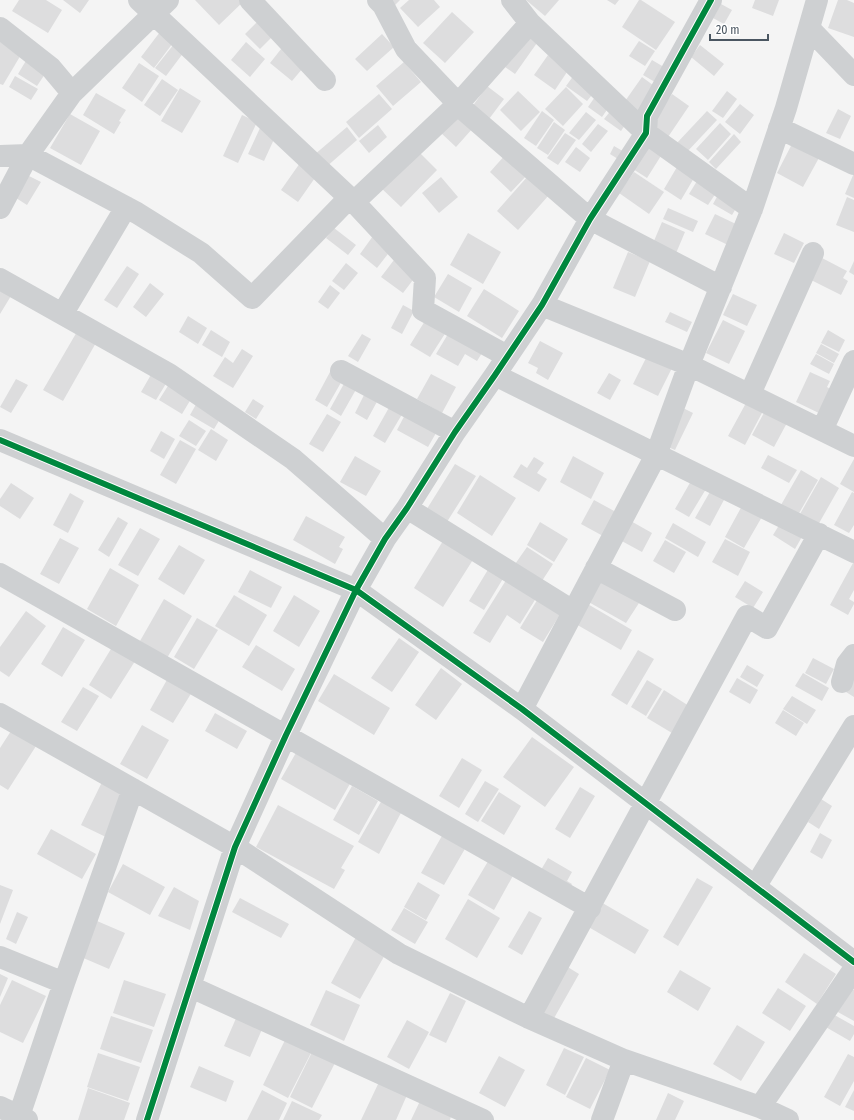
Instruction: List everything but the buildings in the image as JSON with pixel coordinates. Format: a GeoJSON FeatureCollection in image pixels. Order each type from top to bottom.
{"type":"FeatureCollection","features":[{"type":"Feature","properties":{"kind":"street"},"geometry":{"type":"LineString","coordinates":[[250,0],[325,80]]}},
{"type":"Feature","properties":{"kind":"street"},"geometry":{"type":"LineString","coordinates":[[378,0],[383,5],[406,49],[458,104],[590,219],[721,287]]}},
{"type":"Feature","properties":{"kind":"street"},"geometry":{"type":"LineString","coordinates":[[512,0],[530,23],[646,132],[752,210]]}},
{"type":"Feature","properties":{"kind":"street"},"geometry":{"type":"LineString","coordinates":[[149,1119],[235,847],[286,735],[356,590],[385,539],[407,508],[455,432],[542,305],[590,219],[646,132],[647,116],[711,0]]}},
{"type":"Feature","properties":{"kind":"street"},"geometry":{"type":"LineString","coordinates":[[522,708],[656,455],[689,365],[752,210],[786,108],[817,0]]}},
{"type":"Feature","properties":{"kind":"street"},"geometry":{"type":"LineString","coordinates":[[0,208],[28,155],[72,93],[153,4],[352,200],[425,278],[423,310],[507,356]]}},
{"type":"Feature","properties":{"kind":"street"},"geometry":{"type":"LineString","coordinates":[[0,156],[28,155],[137,213],[201,253],[252,298],[352,200],[458,104],[530,23]]}},
{"type":"Feature","properties":{"kind":"street"},"geometry":{"type":"LineString","coordinates":[[0,28],[51,68],[72,93]]}},
{"type":"Feature","properties":{"kind":"street"},"geometry":{"type":"LineString","coordinates":[[809,28],[853,72]]}},
{"type":"Feature","properties":{"kind":"street"},"geometry":{"type":"LineString","coordinates":[[779,128],[854,164]]}},
{"type":"Feature","properties":{"kind":"street"},"geometry":{"type":"LineString","coordinates":[[63,313],[126,208]]}},
{"type":"Feature","properties":{"kind":"street"},"geometry":{"type":"LineString","coordinates":[[750,394],[813,253]]}},
{"type":"Feature","properties":{"kind":"street"},"geometry":{"type":"LineString","coordinates":[[0,279],[63,313],[169,374],[293,459],[385,539]]}},
{"type":"Feature","properties":{"kind":"street"},"geometry":{"type":"LineString","coordinates":[[542,305],[689,365],[854,446]]}},
{"type":"Feature","properties":{"kind":"street"},"geometry":{"type":"LineString","coordinates":[[822,430],[854,361]]}},
{"type":"Feature","properties":{"kind":"street"},"geometry":{"type":"LineString","coordinates":[[341,371],[455,432]]}},
{"type":"Feature","properties":{"kind":"street"},"geometry":{"type":"LineString","coordinates":[[495,375],[854,552]]}},
{"type":"Feature","properties":{"kind":"street"},"geometry":{"type":"LineString","coordinates":[[0,440],[356,590],[522,708],[854,962]]}},
{"type":"Feature","properties":{"kind":"street"},"geometry":{"type":"LineString","coordinates":[[407,508],[574,611]]}},
{"type":"Feature","properties":{"kind":"street"},"geometry":{"type":"LineString","coordinates":[[529,1018],[747,616],[767,628],[819,534]]}},
{"type":"Feature","properties":{"kind":"street"},"geometry":{"type":"LineString","coordinates":[[596,568],[676,610]]}},
{"type":"Feature","properties":{"kind":"street"},"geometry":{"type":"LineString","coordinates":[[0,574],[590,908]]}},
{"type":"Feature","properties":{"kind":"street"},"geometry":{"type":"LineString","coordinates":[[842,682],[847,664],[854,655]]}},
{"type":"Feature","properties":{"kind":"street"},"geometry":{"type":"LineString","coordinates":[[0,714],[235,847],[399,954],[529,1018],[624,1060],[760,1107],[788,1120]]}},
{"type":"Feature","properties":{"kind":"street"},"geometry":{"type":"LineString","coordinates":[[755,887],[854,726]]}},
{"type":"Feature","properties":{"kind":"street"},"geometry":{"type":"LineString","coordinates":[[15,1114],[64,983],[133,789]]}},
{"type":"Feature","properties":{"kind":"street"},"geometry":{"type":"LineString","coordinates":[[0,957],[64,983]]}},
{"type":"Feature","properties":{"kind":"street"},"geometry":{"type":"LineString","coordinates":[[760,1107],[854,969]]}},
{"type":"Feature","properties":{"kind":"street"},"geometry":{"type":"LineString","coordinates":[[191,987],[483,1120]]}},
{"type":"Feature","properties":{"kind":"street"},"geometry":{"type":"LineString","coordinates":[[602,1120],[624,1060]]}},
{"type":"Feature","properties":{"kind":"cycle path"},"geometry":{"type":"LineString","coordinates":[[147,1120],[235,847],[286,735],[356,590],[385,539],[407,508],[455,432],[542,305],[590,219],[646,133],[647,116],[711,0]]}},
{"type":"Feature","properties":{"kind":"cycle path"},"geometry":{"type":"LineString","coordinates":[[0,440],[356,590],[522,709],[854,962]]}}]}
